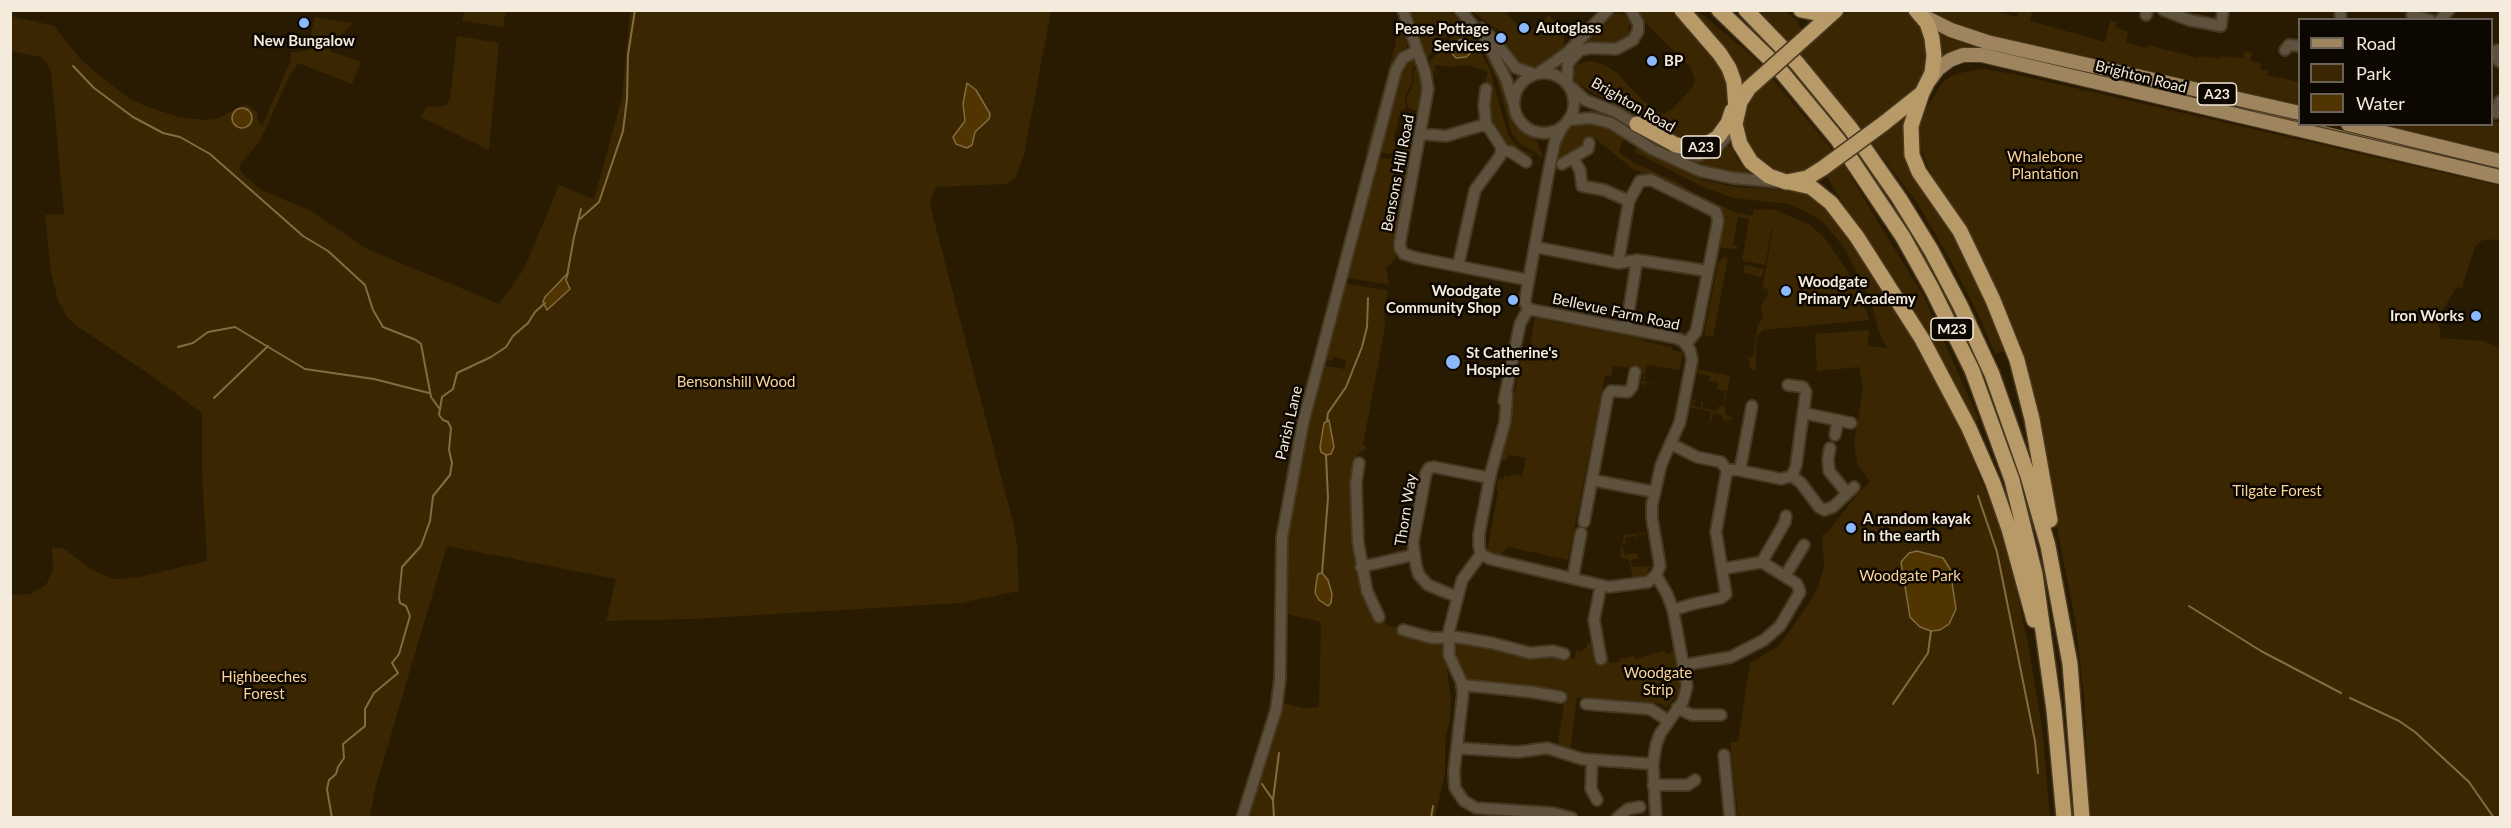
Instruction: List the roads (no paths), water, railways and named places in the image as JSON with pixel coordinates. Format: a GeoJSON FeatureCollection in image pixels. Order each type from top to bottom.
{"type":"FeatureCollection","features":[{"type":"Feature","properties":{"kind":"highway","name":"A23"},"geometry":{"type":"LineString","coordinates":[[1637,124],[1678,146],[1688,148],[1702,146],[1716,139],[1727,126],[1742,89],[1723,58],[1682,10]]}},
{"type":"Feature","properties":{"kind":"highway","name":"M23"},"geometry":{"type":"LineString","coordinates":[[1719,10],[1775,64],[1838,140],[1908,245],[1972,370],[2012,480],[2041,606],[2064,818]]}},
{"type":"Feature","properties":{"kind":"highway","name":"M23"},"geometry":{"type":"LineString","coordinates":[[1746,10],[1797,63],[1851,129],[1919,229],[1960,305],[1992,374],[2034,493],[2048,546],[2069,653]]}},
{"type":"Feature","properties":{"kind":"highway"},"geometry":{"type":"LineString","coordinates":[[1801,10],[1816,13],[1830,10]]}},
{"type":"Feature","properties":{"kind":"highway"},"geometry":{"type":"LineString","coordinates":[[1836,10],[1742,89],[1736,120],[1740,144],[1748,160],[1766,174],[1788,182],[1807,178],[1823,168],[1883,124],[1924,90],[1932,70],[1934,51],[1928,25],[1919,13]]}},
{"type":"Feature","properties":{"kind":"highway","name":"M23"},"geometry":{"type":"LineString","coordinates":[[1924,90],[1911,126],[1912,155],[1919,172],[1960,231],[1992,300],[2019,366],[2041,464],[2069,653],[2082,818]]}},
{"type":"Feature","properties":{"kind":"highway","name":"M23"},"geometry":{"type":"LineString","coordinates":[[1788,182],[1808,185],[1817,190],[1831,203],[1857,237],[1922,339],[1968,428],[1993,483],[2009,529],[2034,616],[2054,710]]}},
{"type":"Feature","properties":{"kind":"main road","name":"Brighton Road"},"geometry":{"type":"LineString","coordinates":[[1919,13],[1951,30],[1987,42],[2298,113]]}},
{"type":"Feature","properties":{"kind":"main road","name":"Brighton Road"},"geometry":{"type":"LineString","coordinates":[[1924,90],[1938,69],[1950,60],[1963,55],[1981,55],[2214,112],[2356,142],[2500,177]]}},
{"type":"Feature","properties":{"kind":"main road"},"geometry":{"type":"LineString","coordinates":[[2356,126],[2500,160]]}},
{"type":"Feature","properties":{"kind":"street","name":"Bensons Hill Road"},"geometry":{"type":"LineString","coordinates":[[1402,10],[1428,89],[1400,248],[1404,254],[1411,256],[1528,280]]}},
{"type":"Feature","properties":{"kind":"street"},"geometry":{"type":"LineString","coordinates":[[1460,10],[1498,63],[1506,79],[1520,123],[1536,132],[1545,142],[1548,175]]}},
{"type":"Feature","properties":{"kind":"street"},"geometry":{"type":"LineString","coordinates":[[1514,105],[1520,86],[1564,55],[1608,10]]}},
{"type":"Feature","properties":{"kind":"street"},"geometry":{"type":"LineString","coordinates":[[1572,818],[1480,808],[1469,805],[1460,796],[1454,784],[1462,685],[1449,655],[1448,636],[1457,597],[1467,572],[1481,554],[1479,541],[1490,478],[1504,422],[1520,324],[1528,309],[1525,299],[1548,175],[1556,141],[1574,104],[1569,85],[1568,63],[1580,50],[1620,49],[1633,40],[1637,34],[1638,23],[1631,10]]}},
{"type":"Feature","properties":{"kind":"street"},"geometry":{"type":"LineString","coordinates":[[2163,10],[2220,30],[2223,10]]}},
{"type":"Feature","properties":{"kind":"street"},"geometry":{"type":"LineString","coordinates":[[1469,20],[1489,34],[1516,68],[1535,74],[1554,74],[1569,85]]}},
{"type":"Feature","properties":{"kind":"street"},"geometry":{"type":"LineString","coordinates":[[2285,50],[2289,45],[2298,46]]}},
{"type":"Feature","properties":{"kind":"street","name":"Parish Lane"},"geometry":{"type":"LineString","coordinates":[[1242,818],[1276,710],[1280,679],[1282,537],[1304,423],[1396,70],[1403,58],[1417,51]]}},
{"type":"Feature","properties":{"kind":"street","name":"Brighton Road"},"geometry":{"type":"LineString","coordinates":[[1569,85],[1585,100],[1616,112],[1679,152],[1695,155],[1708,152],[1721,144],[1736,120]]}},
{"type":"Feature","properties":{"kind":"street"},"geometry":{"type":"LineString","coordinates":[[1486,88],[1484,105],[1486,125],[1502,150],[1526,162]]}},
{"type":"Feature","properties":{"kind":"street"},"geometry":{"type":"LineString","coordinates":[[2496,113],[2500,101]]}},
{"type":"Feature","properties":{"kind":"street","name":"Brighton Road"},"geometry":{"type":"LineString","coordinates":[[1565,123],[1591,118],[1611,123],[1652,149],[1705,173],[1740,179],[1788,182]]}},
{"type":"Feature","properties":{"kind":"street"},"geometry":{"type":"LineString","coordinates":[[1536,132],[1551,132],[1565,123]]}},
{"type":"Feature","properties":{"kind":"street"},"geometry":{"type":"LineString","coordinates":[[1420,134],[1446,136],[1480,124],[1486,125]]}},
{"type":"Feature","properties":{"kind":"street"},"geometry":{"type":"LineString","coordinates":[[1562,164],[1588,149],[1589,143]]}},
{"type":"Feature","properties":{"kind":"street"},"geometry":{"type":"LineString","coordinates":[[1458,266],[1468,212],[1475,190],[1502,150]]}},
{"type":"Feature","properties":{"kind":"street"},"geometry":{"type":"LineString","coordinates":[[1573,158],[1580,170],[1582,186],[1604,190],[1629,201]]}},
{"type":"Feature","properties":{"kind":"street"},"geometry":{"type":"LineString","coordinates":[[1618,263],[1629,201],[1638,183],[1648,180],[1714,210],[1718,221],[1696,333],[1686,344]]}},
{"type":"Feature","properties":{"kind":"street"},"geometry":{"type":"LineString","coordinates":[[1535,248],[1618,263],[1637,260],[1708,271]]}},
{"type":"Feature","properties":{"kind":"street"},"geometry":{"type":"LineString","coordinates":[[1626,328],[1637,260]]}},
{"type":"Feature","properties":{"kind":"street","name":"Bellevue Farm Road"},"geometry":{"type":"LineString","coordinates":[[1528,309],[1676,338],[1686,344],[1690,350],[1692,360],[1680,422],[1660,465],[1655,492],[1652,518],[1660,562],[1656,575]]}},
{"type":"Feature","properties":{"kind":"street"},"geometry":{"type":"LineString","coordinates":[[1573,577],[1609,393],[1628,392],[1632,387],[1635,372]]}},
{"type":"Feature","properties":{"kind":"street"},"geometry":{"type":"LineString","coordinates":[[1788,385],[1803,387],[1805,396],[1796,466],[1792,476]]}},
{"type":"Feature","properties":{"kind":"street"},"geometry":{"type":"LineString","coordinates":[[1740,470],[1752,406]]}},
{"type":"Feature","properties":{"kind":"street"},"geometry":{"type":"LineString","coordinates":[[1803,413],[1851,423]]}},
{"type":"Feature","properties":{"kind":"street"},"geometry":{"type":"LineString","coordinates":[[1835,435],[1838,420]]}},
{"type":"Feature","properties":{"kind":"street"},"geometry":{"type":"LineString","coordinates":[[1671,444],[1697,456],[1721,462],[1727,470],[1716,532],[1726,589],[1724,597],[1674,610]]}},
{"type":"Feature","properties":{"kind":"street"},"geometry":{"type":"LineString","coordinates":[[1792,476],[1801,483],[1819,507],[1824,510],[1833,507],[1850,490],[1829,471],[1830,448]]}},
{"type":"Feature","properties":{"kind":"street"},"geometry":{"type":"LineString","coordinates":[[1359,463],[1356,499],[1361,567],[1370,598],[1379,617]]}},
{"type":"Feature","properties":{"kind":"street","name":"Thorn Way"},"geometry":{"type":"LineString","coordinates":[[1457,597],[1437,590],[1422,579],[1413,555],[1413,542],[1427,470],[1434,467],[1490,478]]}},
{"type":"Feature","properties":{"kind":"street"},"geometry":{"type":"LineString","coordinates":[[1727,470],[1740,470],[1781,479],[1792,476]]}},
{"type":"Feature","properties":{"kind":"street"},"geometry":{"type":"LineString","coordinates":[[1592,480],[1655,492]]}},
{"type":"Feature","properties":{"kind":"street"},"geometry":{"type":"LineString","coordinates":[[1762,562],[1785,522],[1786,516]]}},
{"type":"Feature","properties":{"kind":"street"},"geometry":{"type":"LineString","coordinates":[[1785,576],[1804,544]]}},
{"type":"Feature","properties":{"kind":"street"},"geometry":{"type":"LineString","coordinates":[[1481,554],[1490,559],[1614,587],[1643,583],[1656,575],[1674,610],[1684,665],[1686,692],[1658,739],[1653,764],[1656,818]]}},
{"type":"Feature","properties":{"kind":"street"},"geometry":{"type":"LineString","coordinates":[[1361,567],[1413,555]]}},
{"type":"Feature","properties":{"kind":"street"},"geometry":{"type":"LineString","coordinates":[[1684,665],[1731,657],[1756,645],[1776,631],[1800,590],[1799,585],[1762,562],[1722,568]]}},
{"type":"Feature","properties":{"kind":"street"},"geometry":{"type":"LineString","coordinates":[[1601,585],[1594,620],[1601,659]]}},
{"type":"Feature","properties":{"kind":"street"},"geometry":{"type":"LineString","coordinates":[[1403,630],[1432,638],[1448,636],[1492,643],[1530,653],[1553,651],[1564,654]]}},
{"type":"Feature","properties":{"kind":"street"},"geometry":{"type":"LineString","coordinates":[[1462,685],[1561,697]]}},
{"type":"Feature","properties":{"kind":"street"},"geometry":{"type":"LineString","coordinates":[[1586,705],[1650,709],[1669,720]]}},
{"type":"Feature","properties":{"kind":"street"},"geometry":{"type":"LineString","coordinates":[[1677,708],[1692,715],[1721,716]]}},
{"type":"Feature","properties":{"kind":"street"},"geometry":{"type":"LineString","coordinates":[[1457,748],[1518,752],[1547,748],[1570,757],[1653,764]]}},
{"type":"Feature","properties":{"kind":"street"},"geometry":{"type":"LineString","coordinates":[[1724,755],[1730,818]]}},
{"type":"Feature","properties":{"kind":"street"},"geometry":{"type":"LineString","coordinates":[[1592,760],[1591,789],[1597,800]]}},
{"type":"Feature","properties":{"kind":"street"},"geometry":{"type":"LineString","coordinates":[[1653,785],[1688,785],[1695,780]]}},
{"type":"Feature","properties":{"kind":"street"},"geometry":{"type":"LineString","coordinates":[[1617,818],[1628,809],[1640,807]]}},
{"type":"Feature","properties":{"kind":"water"},"geometry":{"type":"Polygon","coordinates":[[[1465,39],[1473,51],[1466,57],[1456,58],[1450,51],[1459,40],[1465,39]]]}},
{"type":"Feature","properties":{"kind":"water"},"geometry":{"type":"Polygon","coordinates":[[[967,83],[976,90],[990,114],[989,119],[975,132],[972,145],[967,148],[956,144],[953,137],[965,121],[963,104],[967,83]]]}},
{"type":"Feature","properties":{"kind":"water"},"geometry":{"type":"Polygon","coordinates":[[[242,108],[249,111],[252,118],[249,125],[242,128],[235,125],[232,118],[235,111],[242,108]]]}},
{"type":"Feature","properties":{"kind":"water"},"geometry":{"type":"Polygon","coordinates":[[[568,273],[566,280],[570,289],[547,310],[543,302],[545,297],[568,273]]]}},
{"type":"Feature","properties":{"kind":"water"},"geometry":{"type":"Polygon","coordinates":[[[1329,420],[1334,447],[1331,454],[1326,455],[1321,452],[1320,447],[1324,423],[1329,420]]]}},
{"type":"Feature","properties":{"kind":"water"},"geometry":{"type":"Polygon","coordinates":[[[1917,551],[1943,558],[1950,569],[1956,609],[1949,624],[1940,630],[1931,631],[1920,627],[1910,617],[1901,562],[1909,553],[1917,551]]]}},
{"type":"Feature","properties":{"kind":"water"},"geometry":{"type":"Polygon","coordinates":[[[1322,573],[1328,580],[1332,594],[1331,603],[1328,606],[1319,600],[1315,593],[1318,574],[1322,573]]]}},
{"type":"Feature","properties":{"kind":"waterway"},"geometry":{"type":"LineString","coordinates":[[580,219],[599,202],[623,131],[627,99],[628,55],[635,10]]}},
{"type":"Feature","properties":{"kind":"waterway"},"geometry":{"type":"LineString","coordinates":[[2001,52],[2298,122]]}},
{"type":"Feature","properties":{"kind":"waterway"},"geometry":{"type":"LineString","coordinates":[[73,66],[94,88],[133,117],[163,133],[180,137],[210,154],[303,236],[328,251],[365,285],[373,310],[383,327],[421,344],[431,397],[439,408]]}},
{"type":"Feature","properties":{"kind":"waterway"},"geometry":{"type":"LineString","coordinates":[[2320,126],[2500,170]]}},
{"type":"Feature","properties":{"kind":"waterway"},"geometry":{"type":"LineString","coordinates":[[567,276],[581,209]]}},
{"type":"Feature","properties":{"kind":"waterway"},"geometry":{"type":"LineString","coordinates":[[1327,420],[1328,413],[1346,387],[1362,347],[1367,327],[1368,298]]}},
{"type":"Feature","properties":{"kind":"waterway"},"geometry":{"type":"LineString","coordinates":[[332,818],[327,789],[329,780],[336,774],[344,758],[343,744],[365,726],[365,709],[374,693],[398,673],[392,663],[399,654],[410,616],[406,606],[400,603],[399,598],[402,567],[421,546],[430,521],[433,496],[450,475],[451,428],[448,422],[439,415],[442,397],[453,389],[457,373],[491,357],[506,347],[513,336],[545,303]]}},
{"type":"Feature","properties":{"kind":"waterway"},"geometry":{"type":"LineString","coordinates":[[178,347],[193,343],[208,332],[235,327],[305,369],[374,379],[429,393]]}},
{"type":"Feature","properties":{"kind":"waterway"},"geometry":{"type":"LineString","coordinates":[[214,398],[268,346]]}},
{"type":"Feature","properties":{"kind":"waterway"},"geometry":{"type":"LineString","coordinates":[[1322,573],[1328,498],[1326,455]]}},
{"type":"Feature","properties":{"kind":"waterway"},"geometry":{"type":"LineString","coordinates":[[1978,496],[1997,552],[2035,741],[2038,773]]}},
{"type":"Feature","properties":{"kind":"waterway"},"geometry":{"type":"LineString","coordinates":[[2189,606],[2261,651],[2341,693]]}},
{"type":"Feature","properties":{"kind":"waterway"},"geometry":{"type":"LineString","coordinates":[[1893,704],[1928,653],[1931,631]]}},
{"type":"Feature","properties":{"kind":"waterway"},"geometry":{"type":"LineString","coordinates":[[2350,698],[2399,721],[2415,732],[2469,782],[2494,818]]}},
{"type":"Feature","properties":{"kind":"waterway"},"geometry":{"type":"LineString","coordinates":[[1273,800],[1279,753]]}},
{"type":"Feature","properties":{"kind":"waterway"},"geometry":{"type":"LineString","coordinates":[[1262,784],[1273,800],[1274,818]]}},
{"type":"Feature","properties":{"kind":"waterway"},"geometry":{"type":"LineString","coordinates":[[1431,818],[1433,806]]}},
{"type":"Feature","properties":{"kind":"place","name":"New Bungalow"},"geometry":{"type":"Point","coordinates":[304,23]}},
{"type":"Feature","properties":{"kind":"place","name":"Autoglass"},"geometry":{"type":"Point","coordinates":[1524,28]}},
{"type":"Feature","properties":{"kind":"place","name":"Pease Pottage Services"},"geometry":{"type":"Point","coordinates":[1501,38]}},
{"type":"Feature","properties":{"kind":"place","name":"BP"},"geometry":{"type":"Point","coordinates":[1652,61]}},
{"type":"Feature","properties":{"kind":"place","name":"Woodgate Primary Academy"},"geometry":{"type":"Point","coordinates":[1786,291]}},
{"type":"Feature","properties":{"kind":"place","name":"Woodgate Community Shop"},"geometry":{"type":"Point","coordinates":[1513,300]}},
{"type":"Feature","properties":{"kind":"place","name":"Iron Works"},"geometry":{"type":"Point","coordinates":[2476,316]}},
{"type":"Feature","properties":{"kind":"place","name":"St Catherine's Hospice"},"geometry":{"type":"Point","coordinates":[1453,362]}},
{"type":"Feature","properties":{"kind":"place","name":"A random kayak in the earth"},"geometry":{"type":"Point","coordinates":[1851,528]}},
{"type":"Feature","properties":{"kind":"park label","name":"Whalebone Plantation"},"geometry":{"type":"Point","coordinates":[2045,166]}},
{"type":"Feature","properties":{"kind":"park label","name":"Bensonshill Wood"},"geometry":{"type":"Point","coordinates":[736,382]}},
{"type":"Feature","properties":{"kind":"park label","name":"Tilgate Forest"},"geometry":{"type":"Point","coordinates":[2277,491]}},
{"type":"Feature","properties":{"kind":"park label","name":"Woodgate Park"},"geometry":{"type":"Point","coordinates":[1910,576]}},
{"type":"Feature","properties":{"kind":"park label","name":"Woodgate Strip"},"geometry":{"type":"Point","coordinates":[1658,682]}},
{"type":"Feature","properties":{"kind":"park label","name":"Highbeeches Forest"},"geometry":{"type":"Point","coordinates":[264,686]}}]}
